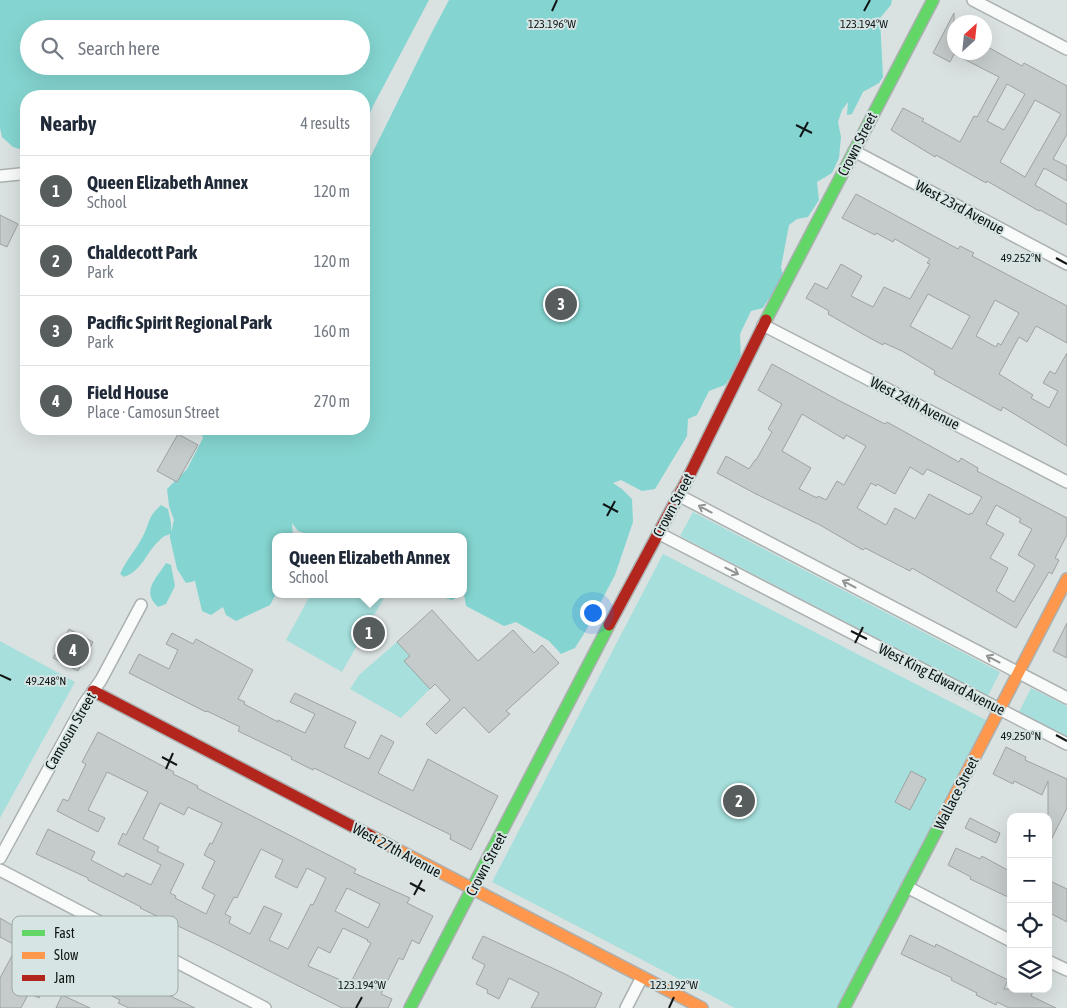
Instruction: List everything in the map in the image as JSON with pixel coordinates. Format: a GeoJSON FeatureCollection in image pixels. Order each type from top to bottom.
{"type":"FeatureCollection","features":[{"type":"Feature","properties":{"kind":"street","name":"Crown Street"},"geometry":{"type":"LineString","coordinates":[[410,1008],[678,495],[933,0]]}},
{"type":"Feature","properties":{"kind":"street"},"geometry":{"type":"LineString","coordinates":[[972,0],[1067,49]]}},
{"type":"Feature","properties":{"kind":"street","name":"West 23rd Avenue"},"geometry":{"type":"LineString","coordinates":[[854,151],[1067,264]]}},
{"type":"Feature","properties":{"kind":"street"},"geometry":{"type":"LineString","coordinates":[[0,176],[20,174]]}},
{"type":"Feature","properties":{"kind":"street","name":"West 24th Avenue"},"geometry":{"type":"LineString","coordinates":[[764,325],[1067,482]]}},
{"type":"Feature","properties":{"kind":"street"},"geometry":{"type":"LineString","coordinates":[[678,495],[1067,698]]}},
{"type":"Feature","properties":{"kind":"street","name":"West King Edward Avenue"},"geometry":{"type":"LineString","coordinates":[[658,532],[1067,744]]}},
{"type":"Feature","properties":{"kind":"street","name":"Wallace Street"},"geometry":{"type":"LineString","coordinates":[[844,1008],[1067,579]]}},
{"type":"Feature","properties":{"kind":"street","name":"Camosun Street"},"geometry":{"type":"LineString","coordinates":[[0,858],[84,704],[100,680],[141,605]]}},
{"type":"Feature","properties":{"kind":"street","name":"West 27th Avenue"},"geometry":{"type":"LineString","coordinates":[[92,691],[702,1008]]}},
{"type":"Feature","properties":{"kind":"street"},"geometry":{"type":"LineString","coordinates":[[0,870],[89,916]]}},
{"type":"Feature","properties":{"kind":"street"},"geometry":{"type":"LineString","coordinates":[[907,888],[1007,939]]}},
{"type":"Feature","properties":{"kind":"street"},"geometry":{"type":"LineString","coordinates":[[178,962],[266,1008]]}},
{"type":"Feature","properties":{"kind":"street"},"geometry":{"type":"LineString","coordinates":[[1052,963],[1067,970]]}},
{"type":"Feature","properties":{"kind":"street"},"geometry":{"type":"LineString","coordinates":[[626,1008],[642,977]]}},
{"type":"Feature","properties":{"kind":"shaded area"},"geometry":{"type":"Polygon","coordinates":[[[0,0],[429,0],[370,114],[370,90],[20,90],[20,149],[13,147],[2,137],[0,128],[0,0]]]}},
{"type":"Feature","properties":{"kind":"shaded area"},"geometry":{"type":"Polygon","coordinates":[[[449,0],[892,0],[891,5],[880,18],[883,77],[879,83],[863,92],[852,114],[847,115],[848,102],[842,110],[838,122],[841,137],[839,158],[832,173],[817,182],[819,200],[808,217],[797,219],[789,225],[781,267],[784,280],[763,308],[751,311],[740,334],[741,361],[725,385],[709,391],[697,415],[688,419],[687,436],[655,489],[642,491],[621,480],[613,483],[632,499],[633,522],[615,575],[585,632],[575,648],[561,654],[549,641],[516,622],[504,626],[466,606],[467,533],[304,533],[298,531],[292,523],[293,533],[272,533],[272,598],[274,598],[270,605],[236,621],[226,615],[223,607],[211,615],[202,611],[195,581],[186,583],[177,569],[170,534],[162,538],[155,545],[136,570],[124,577],[120,574],[143,536],[151,517],[161,505],[168,509],[171,532],[174,520],[169,506],[167,489],[187,469],[203,438],[202,435],[370,435],[370,158],[449,0]]]}},
{"type":"Feature","properties":{"kind":"shaded area"},"geometry":{"type":"Polygon","coordinates":[[[693,512],[1000,672],[988,696],[680,536],[693,512]]]}},
{"type":"Feature","properties":{"kind":"shaded area"},"geometry":{"type":"Polygon","coordinates":[[[663,554],[986,720],[837,1008],[735,1008],[492,882],[663,554]]]}},
{"type":"Feature","properties":{"kind":"shaded area"},"geometry":{"type":"Polygon","coordinates":[[[166,563],[171,565],[175,586],[166,604],[158,607],[153,601],[150,590],[166,563]]]}},
{"type":"Feature","properties":{"kind":"shaded area"},"geometry":{"type":"Polygon","coordinates":[[[309,598],[384,598],[342,672],[286,640],[309,598]]]}},
{"type":"Feature","properties":{"kind":"shaded area"},"geometry":{"type":"Polygon","coordinates":[[[0,641],[75,682],[0,818],[0,641]]]}},
{"type":"Feature","properties":{"kind":"shaded area"},"geometry":{"type":"Polygon","coordinates":[[[397,642],[410,656],[405,661],[430,689],[401,718],[350,689],[359,675],[397,642]]]}},
{"type":"Feature","properties":{"kind":"shaded area"},"geometry":{"type":"Polygon","coordinates":[[[1031,688],[1067,706],[1067,737],[1019,712],[1031,688]]]}},
{"type":"Feature","properties":{"kind":"building"},"geometry":{"type":"Polygon","coordinates":[[[947,26],[947,60],[951,60],[950,62],[933,53],[947,26]]]}},
{"type":"Feature","properties":{"kind":"building"},"geometry":{"type":"Polygon","coordinates":[[[992,49],[1022,66],[1024,63],[1067,86],[1067,134],[1053,159],[1067,166],[1067,181],[1044,168],[1035,185],[1067,204],[1067,225],[987,181],[986,183],[936,155],[935,157],[891,130],[903,108],[960,142],[974,116],[977,117],[999,77],[966,60],[992,60],[992,49]],[[1007,84],[987,121],[1004,130],[1025,94],[1007,84]],[[1035,100],[1000,162],[1025,177],[1061,114],[1035,100]]]}},
{"type":"Feature","properties":{"kind":"building"},"geometry":{"type":"Polygon","coordinates":[[[856,194],[958,249],[960,246],[974,253],[972,256],[1067,306],[1067,343],[1036,326],[1027,342],[1019,337],[999,374],[1033,395],[1031,398],[1049,408],[1058,391],[1043,383],[1050,371],[1055,374],[1067,353],[1067,446],[1003,407],[1001,411],[934,374],[935,371],[902,351],[884,343],[883,345],[868,337],[828,314],[829,311],[806,298],[815,283],[827,289],[841,264],[862,276],[851,296],[873,307],[884,287],[910,299],[930,264],[927,263],[930,259],[895,239],[893,242],[876,233],[875,235],[842,218],[856,194]],[[928,294],[910,326],[952,349],[970,316],[928,294]],[[995,300],[976,336],[996,347],[998,343],[1001,345],[1019,313],[995,300]]]}},
{"type":"Feature","properties":{"kind":"building"},"geometry":{"type":"Polygon","coordinates":[[[0,215],[18,224],[7,247],[0,244],[0,215]]]}},
{"type":"Feature","properties":{"kind":"building"},"geometry":{"type":"Polygon","coordinates":[[[772,364],[885,424],[887,422],[959,462],[961,458],[978,468],[977,471],[1067,518],[1067,535],[1055,558],[1059,560],[1052,574],[1049,572],[1016,628],[912,568],[910,571],[865,548],[863,550],[820,525],[717,473],[726,456],[749,469],[772,432],[768,429],[782,404],[758,390],[772,364]],[[802,414],[782,451],[811,468],[799,489],[817,498],[818,496],[826,500],[837,481],[844,485],[866,446],[846,435],[844,439],[802,414]],[[910,467],[895,494],[877,484],[876,486],[871,483],[857,508],[886,525],[895,508],[915,519],[929,494],[969,515],[970,513],[972,514],[982,497],[927,469],[923,475],[910,467]],[[996,505],[986,524],[1004,534],[990,558],[1008,568],[996,591],[1014,602],[1035,565],[1018,555],[1032,529],[1019,522],[1021,519],[996,505]]]}},
{"type":"Feature","properties":{"kind":"building"},"geometry":{"type":"Polygon","coordinates":[[[177,435],[198,445],[177,482],[157,471],[177,435]]]}},
{"type":"Feature","properties":{"kind":"building"},"geometry":{"type":"Polygon","coordinates":[[[432,610],[478,661],[513,630],[534,653],[542,645],[559,663],[506,711],[510,714],[489,733],[464,707],[436,734],[426,724],[450,700],[435,684],[430,689],[404,661],[410,656],[397,642],[432,610]]]}},
{"type":"Feature","properties":{"kind":"building"},"geometry":{"type":"Polygon","coordinates":[[[1067,623],[1067,658],[1053,651],[1067,623]]]}},
{"type":"Feature","properties":{"kind":"building"},"geometry":{"type":"Polygon","coordinates":[[[69,629],[93,642],[78,671],[53,658],[69,629]]]}},
{"type":"Feature","properties":{"kind":"building"},"geometry":{"type":"Polygon","coordinates":[[[172,633],[193,644],[196,639],[253,670],[238,699],[278,722],[278,720],[305,733],[315,714],[290,702],[295,693],[356,722],[344,747],[369,759],[381,735],[394,742],[378,773],[413,791],[428,759],[498,796],[471,850],[450,839],[451,835],[314,768],[313,770],[291,759],[292,757],[238,731],[240,727],[129,673],[139,654],[169,669],[178,650],[166,644],[172,633]]]}},
{"type":"Feature","properties":{"kind":"building"},"geometry":{"type":"Polygon","coordinates":[[[98,732],[174,772],[173,774],[198,786],[197,788],[356,869],[354,873],[410,898],[407,903],[433,916],[419,944],[412,940],[403,960],[399,958],[381,994],[392,999],[388,1008],[342,1008],[178,926],[178,916],[157,916],[88,880],[88,878],[36,854],[48,829],[95,852],[91,860],[124,877],[126,873],[151,885],[161,865],[118,844],[123,833],[126,835],[148,792],[107,772],[88,810],[105,818],[98,832],[57,811],[63,799],[68,801],[86,764],[82,762],[98,732]],[[160,803],[143,839],[159,847],[157,851],[184,864],[170,893],[176,896],[175,898],[206,914],[215,895],[202,888],[215,861],[204,855],[210,843],[212,844],[222,823],[188,807],[184,815],[160,803]],[[261,849],[237,898],[234,897],[225,914],[231,917],[229,923],[250,934],[264,906],[282,914],[269,940],[288,949],[326,878],[307,868],[297,888],[275,877],[283,860],[261,849]],[[347,888],[335,911],[368,928],[380,904],[347,888]],[[343,928],[330,953],[318,947],[308,966],[350,984],[371,943],[343,928]]]}},
{"type":"Feature","properties":{"kind":"building"},"geometry":{"type":"Polygon","coordinates":[[[1006,747],[1026,757],[1025,760],[1067,779],[1067,808],[1052,838],[1052,813],[1048,813],[1048,781],[1042,795],[1014,781],[1013,784],[993,774],[1006,747]]]}},
{"type":"Feature","properties":{"kind":"building"},"geometry":{"type":"Polygon","coordinates":[[[911,771],[926,779],[910,810],[895,802],[911,771]]]}},
{"type":"Feature","properties":{"kind":"building"},"geometry":{"type":"Polygon","coordinates":[[[970,818],[1000,833],[996,843],[965,828],[970,818]]]}},
{"type":"Feature","properties":{"kind":"building"},"geometry":{"type":"Polygon","coordinates":[[[956,848],[980,859],[982,856],[1007,870],[1007,897],[970,879],[971,877],[948,865],[956,848]]]}},
{"type":"Feature","properties":{"kind":"building"},"geometry":{"type":"Polygon","coordinates":[[[1052,882],[1067,889],[1067,922],[1052,914],[1052,882]]]}},
{"type":"Feature","properties":{"kind":"building"},"geometry":{"type":"Polygon","coordinates":[[[0,918],[12,925],[12,943],[0,937],[0,918]]]}},
{"type":"Feature","properties":{"kind":"building"},"geometry":{"type":"Polygon","coordinates":[[[910,935],[935,947],[936,944],[1007,980],[1004,989],[1007,989],[1007,993],[1032,993],[1031,996],[1056,1008],[1009,1008],[997,1002],[996,1005],[951,980],[952,978],[901,954],[910,935]]]}},
{"type":"Feature","properties":{"kind":"building"},"geometry":{"type":"Polygon","coordinates":[[[483,936],[602,993],[595,1008],[531,1008],[539,993],[509,978],[499,999],[487,993],[488,990],[476,984],[485,965],[472,958],[483,936]]]}},
{"type":"Feature","properties":{"kind":"building"},"geometry":{"type":"Polygon","coordinates":[[[12,956],[12,996],[27,996],[21,1008],[0,1008],[0,978],[12,956]]]}},
{"type":"Feature","properties":{"kind":"building"},"geometry":{"type":"Polygon","coordinates":[[[62,996],[64,996],[90,1008],[56,1008],[62,996]]]}},
{"type":"Feature","properties":{"kind":"building"},"geometry":{"type":"Polygon","coordinates":[[[112,996],[170,996],[195,1008],[129,1008],[118,1003],[120,1000],[112,996]]]}},
{"type":"Feature","properties":{"kind":"traffic: fast"},"geometry":{"type":"LineString","coordinates":[[766,320],[933,0]]}},
{"type":"Feature","properties":{"kind":"traffic: fast"},"geometry":{"type":"LineString","coordinates":[[410,1008],[609,625]]}},
{"type":"Feature","properties":{"kind":"traffic: fast"},"geometry":{"type":"LineString","coordinates":[[844,1008],[941,822]]}},
{"type":"Feature","properties":{"kind":"traffic: slow"},"geometry":{"type":"LineString","coordinates":[[941,822],[1067,579]]}},
{"type":"Feature","properties":{"kind":"traffic: slow"},"geometry":{"type":"LineString","coordinates":[[371,836],[702,1008]]}},
{"type":"Feature","properties":{"kind":"traffic: jam"},"geometry":{"type":"LineString","coordinates":[[609,625],[687,480],[766,320]]}},
{"type":"Feature","properties":{"kind":"traffic: jam"},"geometry":{"type":"LineString","coordinates":[[93,691],[371,836]]}},
{"type":"Feature","properties":{"kind":"place","name":"Pacific Spirit Regional Park"},"geometry":{"type":"Point","coordinates":[561,304]}},
{"type":"Feature","properties":{"kind":"place","name":"Queen Elizabeth Annex"},"geometry":{"type":"Point","coordinates":[369,633]}},
{"type":"Feature","properties":{"kind":"place","name":"Field House"},"geometry":{"type":"Point","coordinates":[73,650]}},
{"type":"Feature","properties":{"kind":"place","name":"Chaldecott Park"},"geometry":{"type":"Point","coordinates":[739,801]}}]}
